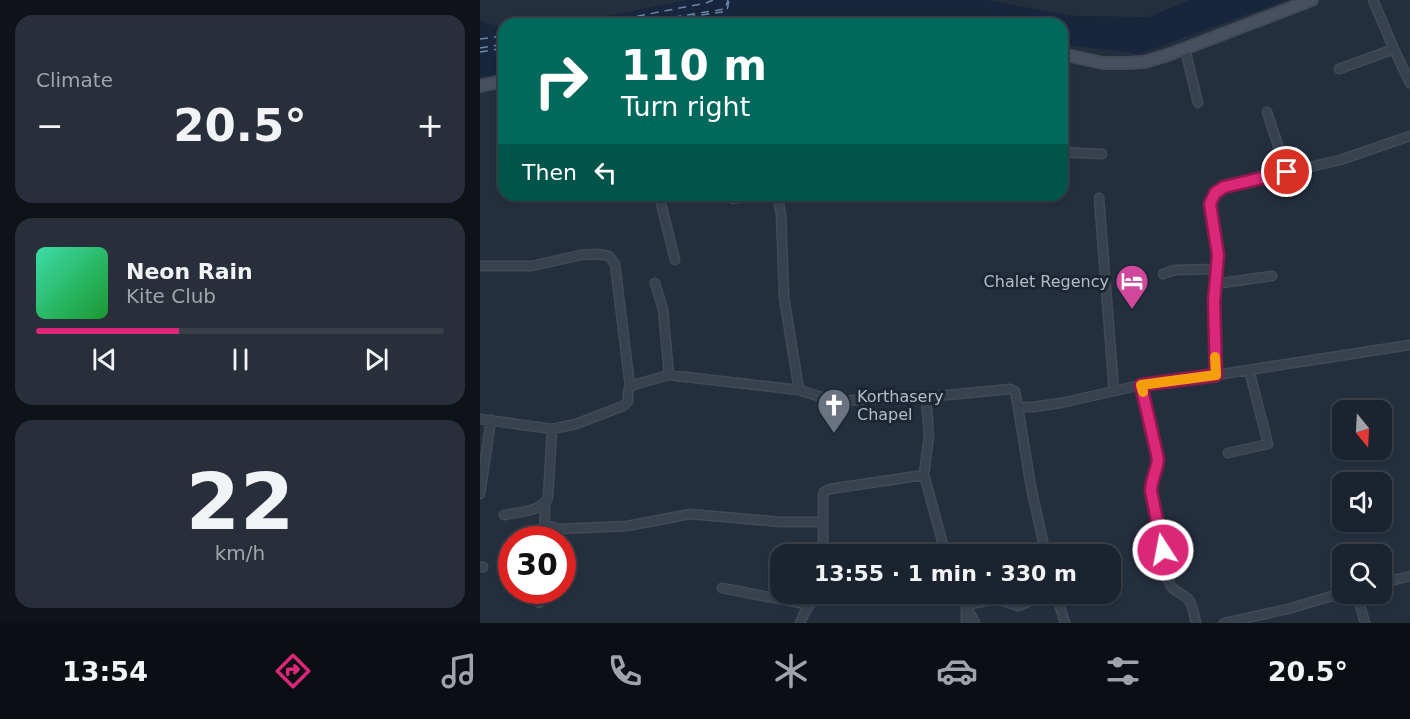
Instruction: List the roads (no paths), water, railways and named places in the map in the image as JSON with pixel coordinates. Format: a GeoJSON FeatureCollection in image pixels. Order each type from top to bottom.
{"type":"FeatureCollection","features":[{"type":"Feature","properties":{"kind":"main road"},"geometry":{"type":"LineString","coordinates":[[1068,55],[1103,63],[1144,62],[1185,49],[1312,0]]}},
{"type":"Feature","properties":{"kind":"main road"},"geometry":{"type":"LineString","coordinates":[[480,86],[498,82]]}},
{"type":"Feature","properties":{"kind":"street"},"geometry":{"type":"LineString","coordinates":[[1373,0],[1410,82]]}},
{"type":"Feature","properties":{"kind":"street"},"geometry":{"type":"LineString","coordinates":[[1185,49],[1198,103]]}},
{"type":"Feature","properties":{"kind":"street"},"geometry":{"type":"LineString","coordinates":[[1339,69],[1394,50]]}},
{"type":"Feature","properties":{"kind":"street"},"geometry":{"type":"LineString","coordinates":[[1267,112],[1287,172]]}},
{"type":"Feature","properties":{"kind":"street"},"geometry":{"type":"LineString","coordinates":[[1216,375],[1214,301],[1218,255],[1210,204],[1215,193],[1224,187],[1340,160],[1410,136]]}},
{"type":"Feature","properties":{"kind":"street"},"geometry":{"type":"LineString","coordinates":[[1068,153],[1102,154]]}},
{"type":"Feature","properties":{"kind":"street"},"geometry":{"type":"LineString","coordinates":[[1099,198],[1114,391]]}},
{"type":"Feature","properties":{"kind":"street"},"geometry":{"type":"LineString","coordinates":[[660,201],[675,260]]}},
{"type":"Feature","properties":{"kind":"street"},"geometry":{"type":"LineString","coordinates":[[779,201],[782,214],[783,297],[799,390]]}},
{"type":"Feature","properties":{"kind":"street"},"geometry":{"type":"LineString","coordinates":[[480,266],[532,266],[581,255],[609,256],[615,264],[630,386],[628,401],[623,406],[576,424],[552,429],[480,419]]}},
{"type":"Feature","properties":{"kind":"street"},"geometry":{"type":"LineString","coordinates":[[1163,274],[1175,270],[1217,269]]}},
{"type":"Feature","properties":{"kind":"street"},"geometry":{"type":"LineString","coordinates":[[1215,284],[1272,276]]}},
{"type":"Feature","properties":{"kind":"street"},"geometry":{"type":"LineString","coordinates":[[655,283],[663,309],[669,375]]}},
{"type":"Feature","properties":{"kind":"street"},"geometry":{"type":"LineString","coordinates":[[1018,407],[1061,403],[1141,385],[1410,345]]}},
{"type":"Feature","properties":{"kind":"street"},"geometry":{"type":"LineString","coordinates":[[1228,453],[1268,444],[1249,370]]}},
{"type":"Feature","properties":{"kind":"street"},"geometry":{"type":"LineString","coordinates":[[630,386],[669,375],[799,390],[834,401],[926,397],[1011,389],[1015,391],[1031,487],[1044,544]]}},
{"type":"Feature","properties":{"kind":"street"},"geometry":{"type":"LineString","coordinates":[[1141,385],[1158,459],[1151,491],[1169,582],[1172,589],[1188,599],[1196,623]]}},
{"type":"Feature","properties":{"kind":"street"},"geometry":{"type":"LineString","coordinates":[[926,397],[928,435],[924,475],[943,544]]}},
{"type":"Feature","properties":{"kind":"street"},"geometry":{"type":"LineString","coordinates":[[480,495],[491,420]]}},
{"type":"Feature","properties":{"kind":"street"},"geometry":{"type":"LineString","coordinates":[[552,429],[545,525],[560,530],[627,526],[690,514],[782,522],[823,522]]}},
{"type":"Feature","properties":{"kind":"street"},"geometry":{"type":"LineString","coordinates":[[823,544],[822,496],[824,492],[924,475]]}},
{"type":"Feature","properties":{"kind":"street"},"geometry":{"type":"LineString","coordinates":[[504,515],[545,505]]}},
{"type":"Feature","properties":{"kind":"street"},"geometry":{"type":"LineString","coordinates":[[1392,580],[1410,576]]}},
{"type":"Feature","properties":{"kind":"street"},"geometry":{"type":"LineString","coordinates":[[722,588],[810,605],[800,623]]}},
{"type":"Feature","properties":{"kind":"street"},"geometry":{"type":"LineString","coordinates":[[1224,623],[1241,621],[1332,596]]}},
{"type":"Feature","properties":{"kind":"street"},"geometry":{"type":"LineString","coordinates":[[966,605],[971,604]]}},
{"type":"Feature","properties":{"kind":"street"},"geometry":{"type":"LineString","coordinates":[[1059,604],[1065,623]]}},
{"type":"Feature","properties":{"kind":"street"},"geometry":{"type":"LineString","coordinates":[[1360,604],[1365,623]]}},
{"type":"Feature","properties":{"kind":"street"},"geometry":{"type":"LineString","coordinates":[[966,605],[966,623]]}},
{"type":"Feature","properties":{"kind":"street"},"geometry":{"type":"LineString","coordinates":[[966,605],[975,623]]}},
{"type":"Feature","properties":{"kind":"water"},"geometry":{"type":"Polygon","coordinates":[[[688,0],[986,0],[1074,16],[1148,17],[1191,0],[1285,0],[1139,54],[1068,45],[1068,18],[596,18],[688,0]]]}},
{"type":"Feature","properties":{"kind":"water"},"geometry":{"type":"Polygon","coordinates":[[[480,21],[498,26],[498,74],[480,77],[480,21]]]}},
{"type":"Feature","properties":{"kind":"place","name":"Chalet Regency"},"geometry":{"type":"Point","coordinates":[1132,310]}},
{"type":"Feature","properties":{"kind":"place","name":"Korthasery Chapel"},"geometry":{"type":"Point","coordinates":[834,434]}}]}
